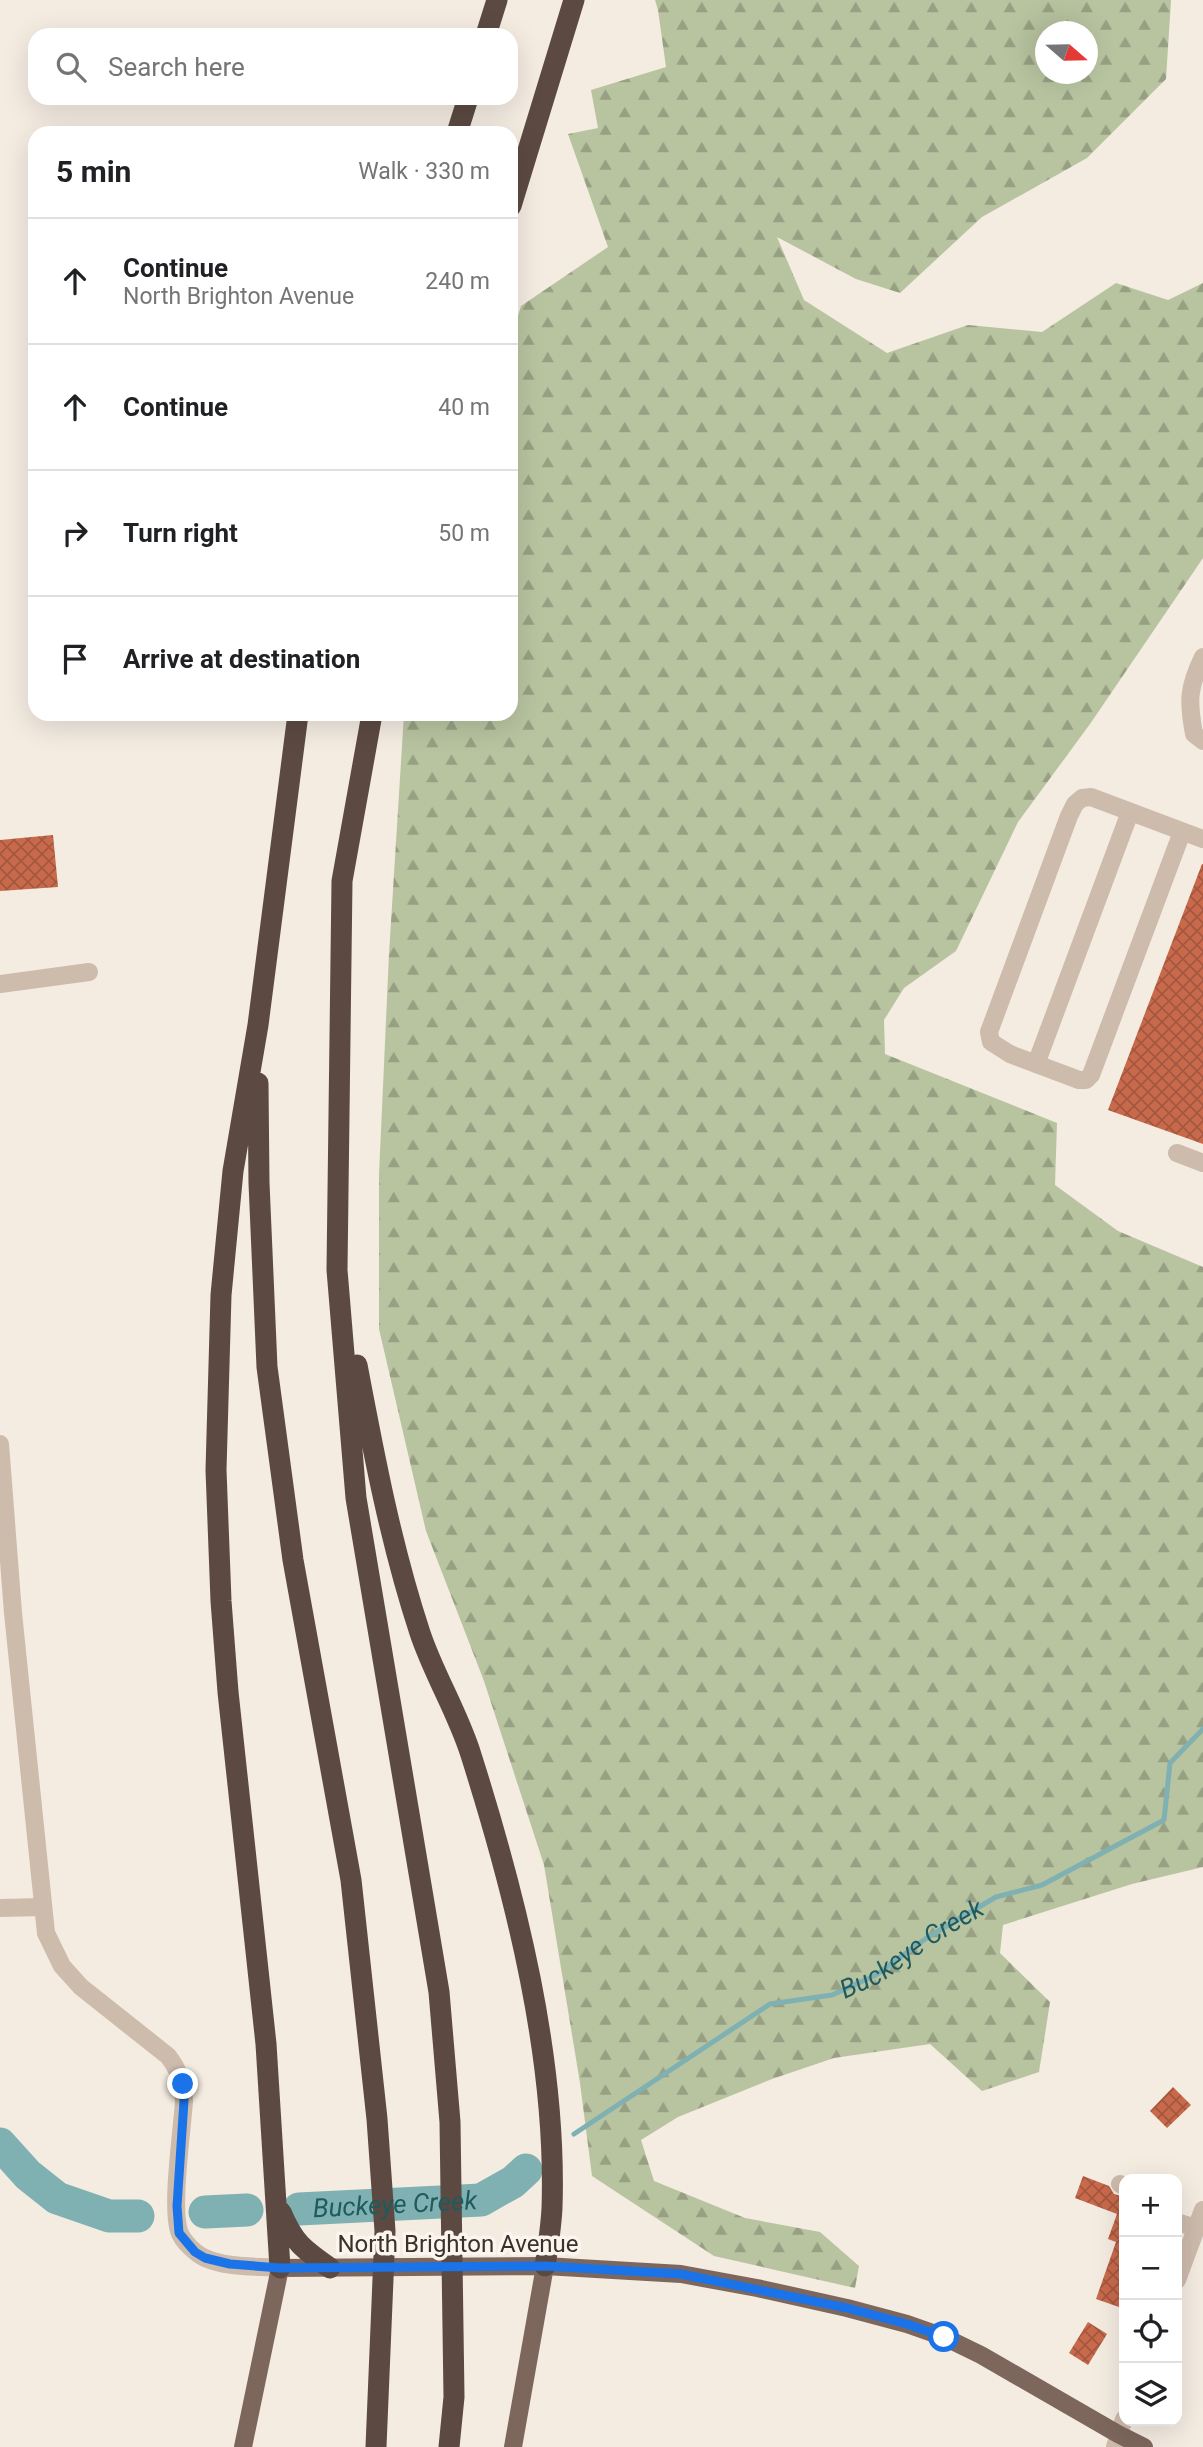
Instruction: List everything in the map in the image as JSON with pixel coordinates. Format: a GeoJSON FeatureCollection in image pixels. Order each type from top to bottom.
{"type":"FeatureCollection","features":[{"type":"Feature","properties":{"kind":"highway"},"geometry":{"type":"LineString","coordinates":[[488,28],[497,0]]}},
{"type":"Feature","properties":{"kind":"highway"},"geometry":{"type":"LineString","coordinates":[[518,183],[574,0]]}},
{"type":"Feature","properties":{"kind":"highway"},"geometry":{"type":"LineString","coordinates":[[459,126],[466,105]]}},
{"type":"Feature","properties":{"kind":"highway"},"geometry":{"type":"LineString","coordinates":[[280,2268],[266,2043],[228,1692],[216,1470],[221,1295],[233,1171],[258,1025],[297,721]]}},
{"type":"Feature","properties":{"kind":"highway"},"geometry":{"type":"LineString","coordinates":[[371,721],[342,881],[337,1270],[356,1498],[439,1992],[450,2122],[454,2397],[449,2447]]}},
{"type":"Feature","properties":{"kind":"highway"},"geometry":{"type":"LineString","coordinates":[[258,1025],[259,1183],[267,1367],[293,1560],[351,1880],[377,2119],[385,2231],[376,2447]]}},
{"type":"Feature","properties":{"kind":"highway"},"geometry":{"type":"LineString","coordinates":[[337,1270],[384,1507],[421,1634],[470,1753],[522,1944],[542,2047],[551,2138],[552,2210],[545,2266]]}},
{"type":"Feature","properties":{"kind":"highway"},"geometry":{"type":"LineString","coordinates":[[277,2204],[290,2234],[306,2251],[330,2268]]}},
{"type":"Feature","properties":{"kind":"main road","name":"North Brighton Avenue"},"geometry":{"type":"LineString","coordinates":[[280,2268],[545,2266],[681,2274],[770,2291],[907,2324],[944,2337],[1144,2447]]}},
{"type":"Feature","properties":{"kind":"main road"},"geometry":{"type":"LineString","coordinates":[[513,2447],[545,2266]]}},
{"type":"Feature","properties":{"kind":"main road"},"geometry":{"type":"LineString","coordinates":[[243,2447],[280,2268]]}},
{"type":"Feature","properties":{"kind":"street"},"geometry":{"type":"LineString","coordinates":[[1203,657],[1193,678],[1189,706],[1194,734],[1203,741]]}},
{"type":"Feature","properties":{"kind":"street"},"geometry":{"type":"LineString","coordinates":[[1182,832],[1091,1075],[1086,1080],[1079,1080],[1010,1054],[991,1042],[989,1032],[1075,804],[1082,798],[1091,797],[1203,839]]}},
{"type":"Feature","properties":{"kind":"street"},"geometry":{"type":"LineString","coordinates":[[1036,1064],[1130,812]]}},
{"type":"Feature","properties":{"kind":"street"},"geometry":{"type":"LineString","coordinates":[[0,984],[89,972]]}},
{"type":"Feature","properties":{"kind":"street"},"geometry":{"type":"LineString","coordinates":[[1177,1153],[1203,1163]]}},
{"type":"Feature","properties":{"kind":"street"},"geometry":{"type":"LineString","coordinates":[[0,1444],[6,1612],[46,1933],[62,1966],[80,1987],[176,2066],[183,2084],[184,2101],[177,2206],[179,2233],[195,2252],[205,2258],[230,2264],[280,2268]]}},
{"type":"Feature","properties":{"kind":"street"},"geometry":{"type":"LineString","coordinates":[[0,1908],[43,1907]]}},
{"type":"Feature","properties":{"kind":"street"},"geometry":{"type":"LineString","coordinates":[[1182,2266],[1203,2210]]}},
{"type":"Feature","properties":{"kind":"street"},"geometry":{"type":"LineString","coordinates":[[1182,2224],[1196,2228]]}},
{"type":"Feature","properties":{"kind":"green space"},"geometry":{"type":"Polygon","coordinates":[[[655,0],[1171,0],[1166,79],[1087,158],[982,217],[900,293],[856,279],[777,237],[804,300],[887,353],[968,325],[1042,332],[1116,283],[1168,300],[1203,283],[1203,558],[1090,724],[1018,822],[956,951],[904,988],[884,1020],[885,1054],[1057,1123],[1055,1185],[1118,1231],[1203,1267],[1203,1867],[1132,1884],[1003,1925],[1000,1953],[1050,2002],[1039,2072],[982,2091],[930,2044],[834,2058],[772,2079],[678,2117],[641,2140],[654,2181],[745,2218],[820,2232],[859,2266],[855,2288],[714,2256],[592,2176],[580,2083],[544,1865],[484,1681],[426,1531],[379,1329],[379,1175],[404,721],[518,721],[518,316],[521,306],[608,247],[568,134],[598,128],[591,90],[666,67],[655,0]]]}},
{"type":"Feature","properties":{"kind":"building"},"geometry":{"type":"Polygon","coordinates":[[[53,835],[58,887],[0,891],[0,840],[53,835]]]}},
{"type":"Feature","properties":{"kind":"building"},"geometry":{"type":"Polygon","coordinates":[[[1203,864],[1203,1144],[1108,1110],[1203,864]]]}},
{"type":"Feature","properties":{"kind":"building"},"geometry":{"type":"Polygon","coordinates":[[[1173,2087],[1191,2105],[1167,2128],[1150,2111],[1173,2087]]]}},
{"type":"Feature","properties":{"kind":"building"},"geometry":{"type":"Polygon","coordinates":[[[1083,2176],[1109,2186],[1114,2194],[1119,2196],[1119,2307],[1096,2299],[1116,2242],[1108,2239],[1117,2214],[1075,2198],[1083,2176]]]}},
{"type":"Feature","properties":{"kind":"building"},"geometry":{"type":"Polygon","coordinates":[[[1088,2322],[1107,2334],[1088,2365],[1069,2353],[1088,2322]]]}},
{"type":"Feature","properties":{"kind":"waterway","name":"Buckeye Creek"},"geometry":{"type":"LineString","coordinates":[[574,2134],[770,2004],[832,1995],[876,1975],[928,1937],[996,1897],[1042,1885],[1164,1820],[1170,1763],[1203,1729]]}},
{"type":"Feature","properties":{"kind":"waterway","name":"Buckeye Creek"},"geometry":{"type":"LineString","coordinates":[[0,2144],[28,2175],[57,2198],[109,2216],[138,2216]]}},
{"type":"Feature","properties":{"kind":"waterway","name":"Buckeye Creek"},"geometry":{"type":"LineString","coordinates":[[299,2209],[481,2200],[513,2182],[526,2170]]}},
{"type":"Feature","properties":{"kind":"waterway","name":"Buckeye Creek"},"geometry":{"type":"LineString","coordinates":[[205,2212],[247,2210]]}},
{"type":"Feature","properties":{"kind":"route"},"geometry":{"type":"LineString","coordinates":[[183,2084],[177,2206],[179,2233],[195,2252],[205,2258],[230,2264],[280,2268],[545,2266],[681,2274],[847,2308],[944,2337]]}}]}
